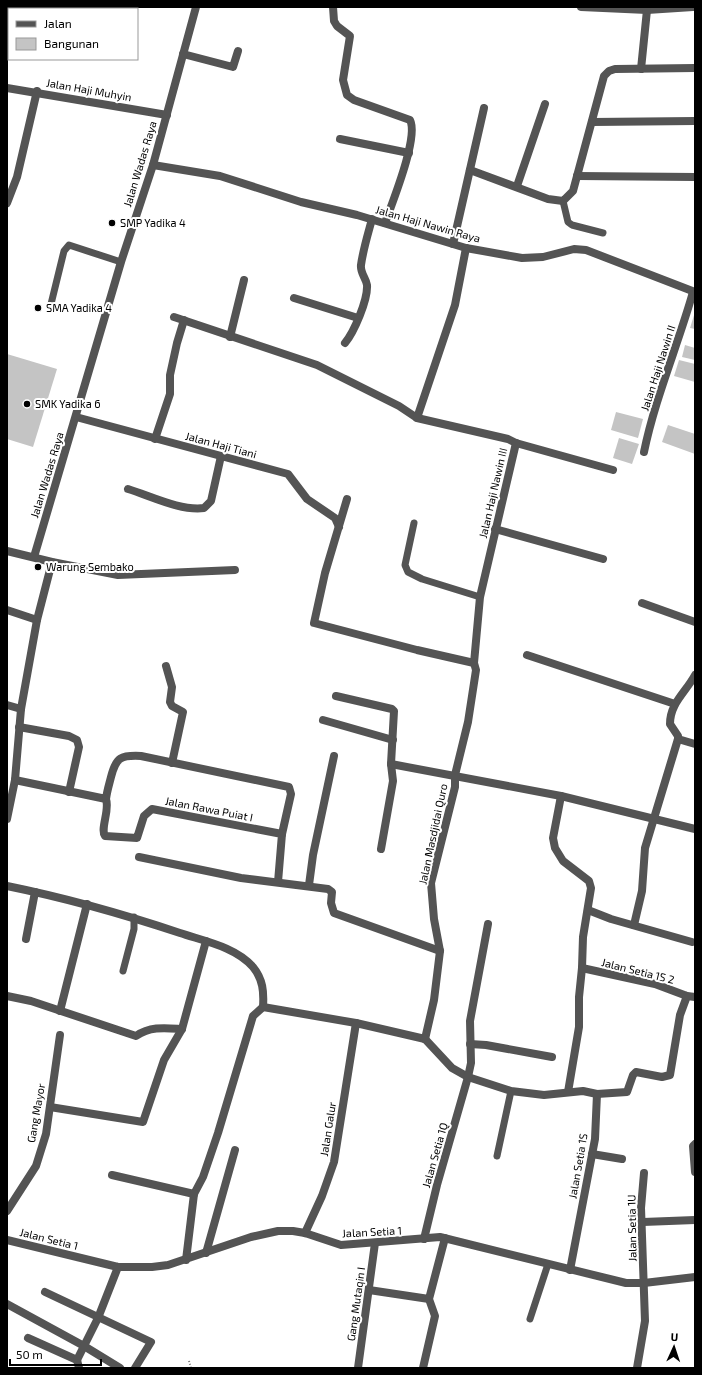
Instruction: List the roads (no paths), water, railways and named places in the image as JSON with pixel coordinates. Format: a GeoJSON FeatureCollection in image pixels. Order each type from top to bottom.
{"type":"FeatureCollection","features":[{"type":"Feature","properties":{"kind":"street","name":"Jalan Wadas Raya"},"geometry":{"type":"LineString","coordinates":[[34,557],[121,262],[153,164],[196,7]]}},
{"type":"Feature","properties":{"kind":"street"},"geometry":{"type":"LineString","coordinates":[[333,7],[337,26],[350,36],[343,80],[347,95],[354,100],[410,120],[412,125],[409,153],[385,223]]}},
{"type":"Feature","properties":{"kind":"street"},"geometry":{"type":"LineString","coordinates":[[581,7],[647,10],[693,7]]}},
{"type":"Feature","properties":{"kind":"street"},"geometry":{"type":"LineString","coordinates":[[641,69],[647,10]]}},
{"type":"Feature","properties":{"kind":"street"},"geometry":{"type":"LineString","coordinates":[[184,54],[233,67],[238,50]]}},
{"type":"Feature","properties":{"kind":"street"},"geometry":{"type":"LineString","coordinates":[[470,170],[517,186],[548,199],[563,201],[573,191],[604,76],[609,71],[615,69],[695,68]]}},
{"type":"Feature","properties":{"kind":"street","name":"Jalan Haji Muhyin"},"geometry":{"type":"LineString","coordinates":[[7,88],[167,115]]}},
{"type":"Feature","properties":{"kind":"street"},"geometry":{"type":"LineString","coordinates":[[7,203],[16,177],[37,92]]}},
{"type":"Feature","properties":{"kind":"street"},"geometry":{"type":"LineString","coordinates":[[517,186],[545,104]]}},
{"type":"Feature","properties":{"kind":"street"},"geometry":{"type":"LineString","coordinates":[[453,244],[484,108]]}},
{"type":"Feature","properties":{"kind":"street"},"geometry":{"type":"LineString","coordinates":[[592,122],[695,121]]}},
{"type":"Feature","properties":{"kind":"street"},"geometry":{"type":"LineString","coordinates":[[340,139],[409,153]]}},
{"type":"Feature","properties":{"kind":"street","name":"Jalan Haji Nawin Raya"},"geometry":{"type":"LineString","coordinates":[[153,164],[220,176],[301,202],[372,219],[466,248],[522,258],[543,257],[574,249],[586,250],[694,292]]}},
{"type":"Feature","properties":{"kind":"street"},"geometry":{"type":"LineString","coordinates":[[577,176],[695,177]]}},
{"type":"Feature","properties":{"kind":"street"},"geometry":{"type":"LineString","coordinates":[[345,343],[350,336],[358,318],[367,290],[361,266],[372,219]]}},
{"type":"Feature","properties":{"kind":"street"},"geometry":{"type":"LineString","coordinates":[[174,317],[317,365],[399,406],[417,418],[455,306],[466,248]]}},
{"type":"Feature","properties":{"kind":"street"},"geometry":{"type":"LineString","coordinates":[[230,337],[244,280]]}},
{"type":"Feature","properties":{"kind":"street","name":"Jalan Haji Nawin II"},"geometry":{"type":"LineString","coordinates":[[644,452],[653,416],[694,292]]}},
{"type":"Feature","properties":{"kind":"street"},"geometry":{"type":"LineString","coordinates":[[294,298],[358,318]]}},
{"type":"Feature","properties":{"kind":"street"},"geometry":{"type":"LineString","coordinates":[[155,438],[170,394],[170,375],[184,320]]}},
{"type":"Feature","properties":{"kind":"street","name":"Jalan Haji Tiani"},"geometry":{"type":"LineString","coordinates":[[76,417],[288,474],[307,499],[335,518],[339,527]]}},
{"type":"Feature","properties":{"kind":"street","name":"Jalan Haji Nawin III"},"geometry":{"type":"LineString","coordinates":[[417,418],[508,439],[516,443],[480,597],[474,663],[476,670],[468,722],[456,775]]}},
{"type":"Feature","properties":{"kind":"street"},"geometry":{"type":"LineString","coordinates":[[516,443],[613,470]]}},
{"type":"Feature","properties":{"kind":"street"},"geometry":{"type":"LineString","coordinates":[[128,489],[172,503],[197,509],[204,508],[211,501],[221,456]]}},
{"type":"Feature","properties":{"kind":"street"},"geometry":{"type":"LineString","coordinates":[[347,499],[325,573],[314,622],[417,650],[474,663]]}},
{"type":"Feature","properties":{"kind":"street"},"geometry":{"type":"LineString","coordinates":[[496,529],[603,559]]}},
{"type":"Feature","properties":{"kind":"street"},"geometry":{"type":"LineString","coordinates":[[7,551],[52,562],[118,575],[235,570]]}},
{"type":"Feature","properties":{"kind":"street"},"geometry":{"type":"LineString","coordinates":[[7,819],[15,780],[20,709],[37,620],[52,562]]}},
{"type":"Feature","properties":{"kind":"street"},"geometry":{"type":"LineString","coordinates":[[642,603],[695,622]]}},
{"type":"Feature","properties":{"kind":"street"},"geometry":{"type":"LineString","coordinates":[[7,610],[37,620]]}},
{"type":"Feature","properties":{"kind":"street"},"geometry":{"type":"LineString","coordinates":[[527,654],[675,704]]}},
{"type":"Feature","properties":{"kind":"street"},"geometry":{"type":"LineString","coordinates":[[166,666],[172,687],[170,702],[172,706],[183,712],[172,763],[289,787],[291,794],[282,834],[278,882]]}},
{"type":"Feature","properties":{"kind":"street"},"geometry":{"type":"LineString","coordinates":[[634,925],[642,891],[644,854],[652,820],[678,739],[678,736],[670,724],[671,713],[675,704],[695,675]]}},
{"type":"Feature","properties":{"kind":"street"},"geometry":{"type":"LineString","coordinates":[[336,696],[392,709],[394,714],[391,764],[393,781],[381,849]]}},
{"type":"Feature","properties":{"kind":"street"},"geometry":{"type":"LineString","coordinates":[[7,705],[20,709]]}},
{"type":"Feature","properties":{"kind":"street"},"geometry":{"type":"LineString","coordinates":[[323,720],[393,740]]}},
{"type":"Feature","properties":{"kind":"street"},"geometry":{"type":"LineString","coordinates":[[19,727],[69,736],[77,740],[79,747],[69,792]]}},
{"type":"Feature","properties":{"kind":"street"},"geometry":{"type":"LineString","coordinates":[[678,739],[695,744]]}},
{"type":"Feature","properties":{"kind":"street","name":"Jalan Rawa Puiat I"},"geometry":{"type":"LineString","coordinates":[[172,763],[142,756],[124,756],[118,760],[113,767],[106,799],[108,804],[103,831],[105,836],[137,838],[144,816],[152,808],[282,834]]}},
{"type":"Feature","properties":{"kind":"street"},"geometry":{"type":"LineString","coordinates":[[309,886],[313,855],[334,756]]}},
{"type":"Feature","properties":{"kind":"street"},"geometry":{"type":"LineString","coordinates":[[391,764],[456,775],[561,796],[652,820],[695,829]]}},
{"type":"Feature","properties":{"kind":"street","name":"Jalan Masdjidai Quro"},"geometry":{"type":"LineString","coordinates":[[425,1039],[434,1000],[440,951],[434,919],[431,883],[456,786],[456,775]]}},
{"type":"Feature","properties":{"kind":"street"},"geometry":{"type":"LineString","coordinates":[[15,780],[106,799]]}},
{"type":"Feature","properties":{"kind":"street"},"geometry":{"type":"LineString","coordinates":[[561,796],[553,838],[555,848],[563,860],[589,881],[591,888],[583,937],[579,998],[579,1027],[568,1092]]}},
{"type":"Feature","properties":{"kind":"street"},"geometry":{"type":"LineString","coordinates":[[139,857],[241,878],[330,890],[334,913],[440,951]]}},
{"type":"Feature","properties":{"kind":"street"},"geometry":{"type":"LineString","coordinates":[[7,886],[87,904],[206,942],[236,954],[253,967],[260,978],[264,991],[263,1007],[253,1016],[218,1133],[203,1178],[194,1194],[186,1260]]}},
{"type":"Feature","properties":{"kind":"street"},"geometry":{"type":"LineString","coordinates":[[26,939],[36,892]]}},
{"type":"Feature","properties":{"kind":"street"},"geometry":{"type":"LineString","coordinates":[[60,1011],[87,904]]}},
{"type":"Feature","properties":{"kind":"street"},"geometry":{"type":"LineString","coordinates":[[588,910],[611,919],[692,942]]}},
{"type":"Feature","properties":{"kind":"street","name":"Jalan Setia 1Q"},"geometry":{"type":"LineString","coordinates":[[424,1239],[437,1185],[471,1063],[470,1021],[488,924]]}},
{"type":"Feature","properties":{"kind":"street"},"geometry":{"type":"LineString","coordinates":[[50,1107],[143,1122],[164,1060],[182,1029],[206,942]]}},
{"type":"Feature","properties":{"kind":"street","name":"Jalan Setia 1S 2"},"geometry":{"type":"LineString","coordinates":[[582,968],[655,984],[691,996]]}},
{"type":"Feature","properties":{"kind":"street"},"geometry":{"type":"LineString","coordinates":[[7,996],[60,1011],[136,1036],[144,1031],[160,1027],[182,1029]]}},
{"type":"Feature","properties":{"kind":"street"},"geometry":{"type":"LineString","coordinates":[[263,1007],[356,1023],[425,1039],[452,1068],[468,1077],[511,1091],[544,1094],[583,1091],[597,1094],[627,1092],[633,1075],[636,1072],[662,1078],[670,1075],[680,1015],[691,996]]}},
{"type":"Feature","properties":{"kind":"street","name":"Jalan Galur"},"geometry":{"type":"LineString","coordinates":[[305,1233],[322,1196],[334,1162],[356,1023]]}},
{"type":"Feature","properties":{"kind":"street","name":"Gang Mayor"},"geometry":{"type":"LineString","coordinates":[[7,1211],[36,1166],[46,1134],[60,1035]]}},
{"type":"Feature","properties":{"kind":"street"},"geometry":{"type":"LineString","coordinates":[[470,1044],[486,1045],[552,1058]]}},
{"type":"Feature","properties":{"kind":"street","name":"Jalan Setia 1S"},"geometry":{"type":"LineString","coordinates":[[570,1270],[595,1139],[597,1094]]}},
{"type":"Feature","properties":{"kind":"street"},"geometry":{"type":"LineString","coordinates":[[695,1144],[693,1146],[695,1172]]}},
{"type":"Feature","properties":{"kind":"street"},"geometry":{"type":"LineString","coordinates":[[206,1253],[235,1150]]}},
{"type":"Feature","properties":{"kind":"street"},"geometry":{"type":"LineString","coordinates":[[592,1154],[622,1159]]}},
{"type":"Feature","properties":{"kind":"street","name":"Jalan Setia 1U"},"geometry":{"type":"LineString","coordinates":[[637,1368],[645,1321],[643,1222],[641,1208],[644,1173]]}},
{"type":"Feature","properties":{"kind":"street"},"geometry":{"type":"LineString","coordinates":[[112,1175],[194,1194]]}},
{"type":"Feature","properties":{"kind":"street"},"geometry":{"type":"LineString","coordinates":[[643,1222],[695,1220]]}},
{"type":"Feature","properties":{"kind":"street","name":"Jalan Setia 1"},"geometry":{"type":"LineString","coordinates":[[7,1240],[118,1268],[152,1267],[186,1260],[264,1234],[293,1231],[305,1233],[341,1245],[445,1238],[626,1283],[644,1283],[695,1277]]}},
{"type":"Feature","properties":{"kind":"street"},"geometry":{"type":"LineString","coordinates":[[424,1368],[435,1316],[429,1299],[445,1238]]}},
{"type":"Feature","properties":{"kind":"street","name":"Gang Mutaqin I"},"geometry":{"type":"LineString","coordinates":[[358,1368],[375,1243]]}},
{"type":"Feature","properties":{"kind":"street"},"geometry":{"type":"LineString","coordinates":[[28,1338],[78,1364],[84,1346],[98,1318],[118,1268]]}},
{"type":"Feature","properties":{"kind":"street"},"geometry":{"type":"LineString","coordinates":[[369,1290],[429,1299]]}},
{"type":"Feature","properties":{"kind":"street"},"geometry":{"type":"LineString","coordinates":[[45,1292],[150,1342],[135,1368]]}},
{"type":"Feature","properties":{"kind":"street"},"geometry":{"type":"LineString","coordinates":[[7,1304],[84,1346],[120,1368]]}},
{"type":"Feature","properties":{"kind":"lane"},"geometry":{"type":"LineString","coordinates":[[563,201],[568,222],[572,225],[603,233]]}},
{"type":"Feature","properties":{"kind":"lane"},"geometry":{"type":"LineString","coordinates":[[51,304],[64,252],[69,245],[121,262]]}},
{"type":"Feature","properties":{"kind":"lane"},"geometry":{"type":"LineString","coordinates":[[414,523],[406,565],[408,572],[417,577],[480,597]]}},
{"type":"Feature","properties":{"kind":"lane"},"geometry":{"type":"LineString","coordinates":[[123,971],[134,929],[134,918]]}},
{"type":"Feature","properties":{"kind":"lane"},"geometry":{"type":"LineString","coordinates":[[497,1156],[511,1091]]}},
{"type":"Feature","properties":{"kind":"lane"},"geometry":{"type":"LineString","coordinates":[[530,1319],[548,1264]]}},
{"type":"Feature","properties":{"kind":"place","name":"SMP Yadika 4"},"geometry":{"type":"Point","coordinates":[112,223]}},
{"type":"Feature","properties":{"kind":"place","name":"SMA Yadika 4"},"geometry":{"type":"Point","coordinates":[38,308]}},
{"type":"Feature","properties":{"kind":"place","name":"SMK Yadika 6"},"geometry":{"type":"Point","coordinates":[27,404]}},
{"type":"Feature","properties":{"kind":"place","name":"Warung Sembako"},"geometry":{"type":"Point","coordinates":[38,567]}}]}
